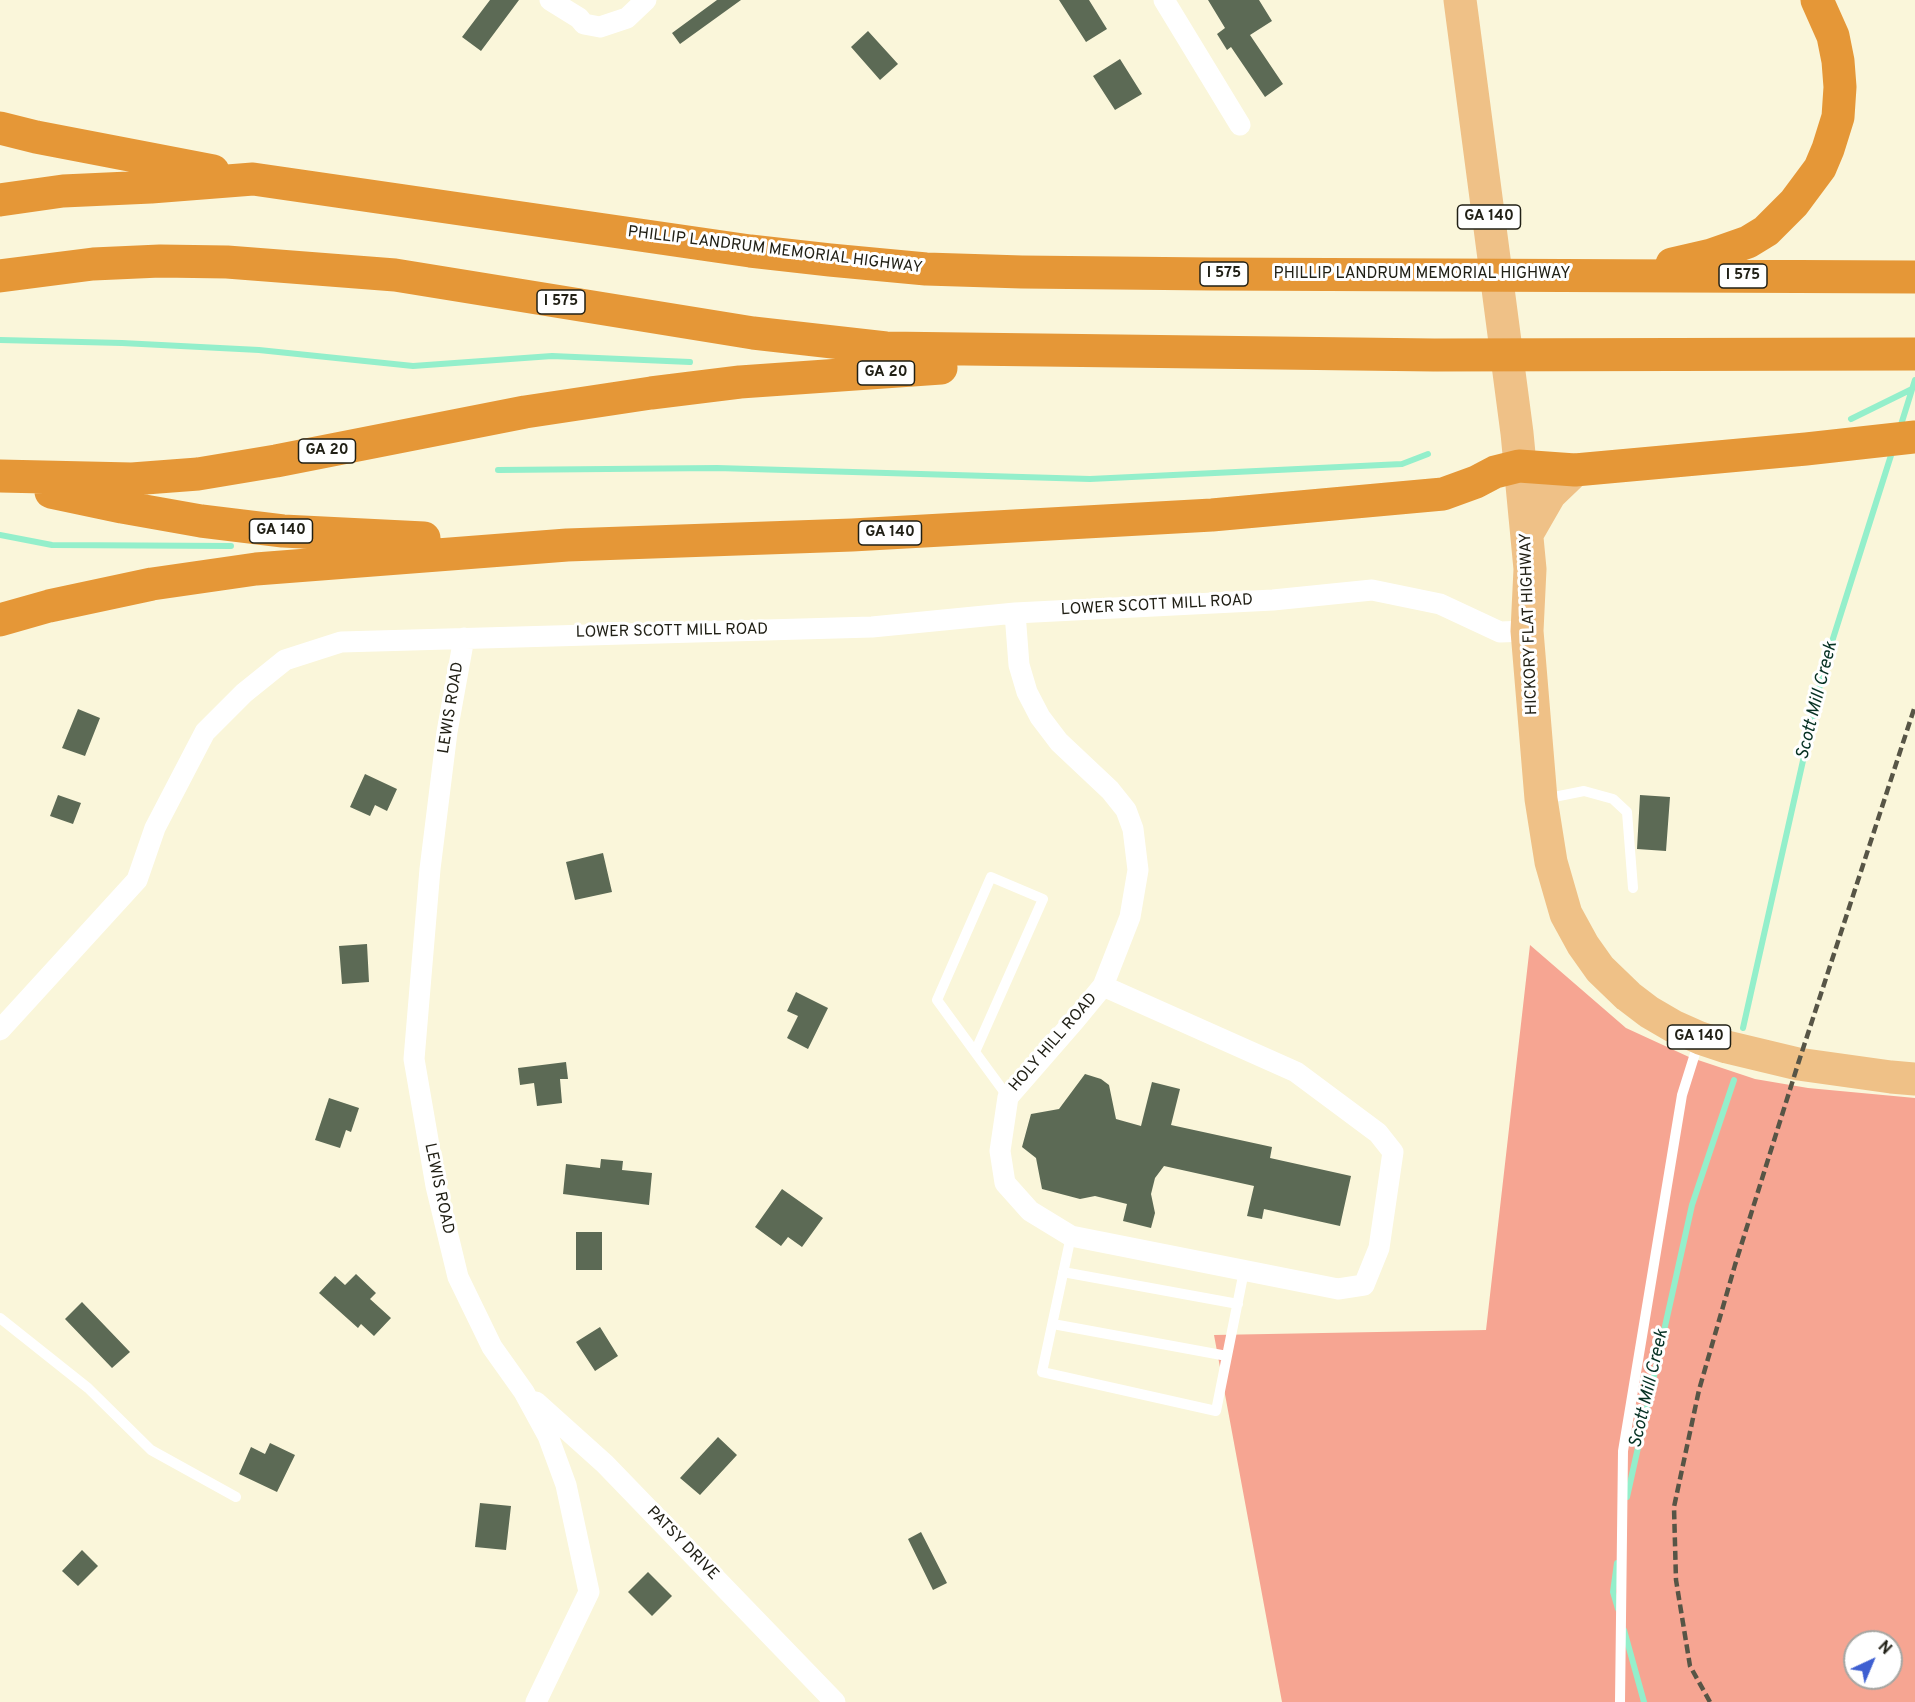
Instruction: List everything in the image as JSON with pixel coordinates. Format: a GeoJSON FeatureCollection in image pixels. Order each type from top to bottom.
{"type":"FeatureCollection","features":[{"type":"Feature","properties":{"kind":"highway"},"geometry":{"type":"LineString","coordinates":[[1625,275],[1711,255],[1748,242],[1766,231],[1780,218],[1808,186],[1820,168],[1828,149],[1838,117],[1840,87],[1833,36],[1817,0]]}},
{"type":"Feature","properties":{"kind":"highway"},"geometry":{"type":"LineString","coordinates":[[0,128],[36,137],[253,178]]}},
{"type":"Feature","properties":{"kind":"highway","name":"PHILLIP LANDRUM MEMORIAL HIGHWAY"},"geometry":{"type":"LineString","coordinates":[[0,200],[63,191],[151,187],[253,178],[750,251],[926,268],[1022,272],[1915,277]]}},
{"type":"Feature","properties":{"kind":"highway","name":"I 575"},"geometry":{"type":"LineString","coordinates":[[0,276],[93,264],[227,262],[395,275],[753,333],[886,348],[1434,355],[1915,354]]}},
{"type":"Feature","properties":{"kind":"highway","name":"GA 20"},"geometry":{"type":"LineString","coordinates":[[0,476],[132,478],[198,474],[525,412],[651,393],[740,382],[893,372],[1122,352]]}},
{"type":"Feature","properties":{"kind":"highway"},"geometry":{"type":"LineString","coordinates":[[1519,466],[1575,470],[1915,437]]}},
{"type":"Feature","properties":{"kind":"highway","name":"GA 140"},"geometry":{"type":"LineString","coordinates":[[0,481],[201,521],[284,531],[567,545],[852,535],[1212,515],[1443,494],[1476,482],[1495,472],[1519,466]]}},
{"type":"Feature","properties":{"kind":"highway"},"geometry":{"type":"LineString","coordinates":[[0,620],[49,606],[152,584],[256,569],[567,545]]}},
{"type":"Feature","properties":{"kind":"main road","name":"HICKORY FLAT HIGHWAY"},"geometry":{"type":"LineString","coordinates":[[1460,0],[1517,433],[1530,569],[1527,631],[1541,800],[1555,880],[1566,914],[1583,945],[1600,969],[1628,996],[1661,1020],[1700,1038],[1798,1064],[1915,1079]]}},
{"type":"Feature","properties":{"kind":"main road"},"geometry":{"type":"LineString","coordinates":[[1527,534],[1550,494],[1575,470]]}},
{"type":"Feature","properties":{"kind":"street"},"geometry":{"type":"LineString","coordinates":[[549,0],[579,18],[584,24],[600,27],[627,18],[646,0]]}},
{"type":"Feature","properties":{"kind":"street"},"geometry":{"type":"LineString","coordinates":[[1164,0],[1240,125]]}},
{"type":"Feature","properties":{"kind":"street","name":"LOWER SCOTT MILL ROAD"},"geometry":{"type":"LineString","coordinates":[[0,1030],[136,880],[156,828],[205,732],[244,693],[285,660],[341,642],[872,627],[1015,613],[1273,600],[1372,590],[1440,604],[1500,632],[1527,631]]}},
{"type":"Feature","properties":{"kind":"street","name":"HOLY HILL ROAD"},"geometry":{"type":"LineString","coordinates":[[1015,613],[1019,664],[1028,692],[1040,717],[1059,742],[1110,790],[1126,810],[1133,829],[1138,870],[1130,917],[1102,986],[1008,1097],[1000,1151],[1005,1183],[1030,1211],[1071,1236],[1338,1289],[1364,1285],[1379,1248],[1393,1152],[1378,1133],[1296,1072],[1102,986]]}},
{"type":"Feature","properties":{"kind":"street","name":"LEWIS ROAD"},"geometry":{"type":"LineString","coordinates":[[464,638],[447,732],[434,834],[414,1059],[436,1186],[458,1277],[492,1347],[524,1392],[548,1436],[566,1485],[589,1593],[536,1702]]}},
{"type":"Feature","properties":{"kind":"street","name":"PATSY DRIVE"},"geometry":{"type":"LineString","coordinates":[[524,1392],[605,1464],[835,1702]]}},
{"type":"Feature","properties":{"kind":"lane"},"geometry":{"type":"LineString","coordinates":[[1541,800],[1584,791],[1613,799],[1627,812],[1634,888]]}},
{"type":"Feature","properties":{"kind":"lane"},"geometry":{"type":"LineString","coordinates":[[975,1052],[1043,899],[991,877],[937,1000],[975,1052],[1008,1097]]}},
{"type":"Feature","properties":{"kind":"lane"},"geometry":{"type":"LineString","coordinates":[[1620,1702],[1623,1451],[1682,1095],[1700,1038]]}},
{"type":"Feature","properties":{"kind":"lane"},"geometry":{"type":"LineString","coordinates":[[1071,1236],[1042,1372],[1216,1411],[1244,1271]]}},
{"type":"Feature","properties":{"kind":"lane"},"geometry":{"type":"LineString","coordinates":[[1064,1272],[1238,1304]]}},
{"type":"Feature","properties":{"kind":"lane"},"geometry":{"type":"LineString","coordinates":[[0,1318],[88,1388],[151,1450],[237,1497]]}},
{"type":"Feature","properties":{"kind":"lane"},"geometry":{"type":"LineString","coordinates":[[1053,1324],[1227,1356]]}},
{"type":"Feature","properties":{"kind":"shaded area"},"geometry":{"type":"Polygon","coordinates":[[[1530,945],[1626,1028],[1689,1057],[1755,1079],[1808,1088],[1915,1098],[1915,1702],[1282,1702],[1214,1335],[1486,1330],[1530,945]]]}},
{"type":"Feature","properties":{"kind":"building"},"geometry":{"type":"Polygon","coordinates":[[[490,0],[519,0],[481,51],[462,37],[490,0]]]}},
{"type":"Feature","properties":{"kind":"building"},"geometry":{"type":"Polygon","coordinates":[[[717,0],[741,0],[680,44],[672,33],[717,0]]]}},
{"type":"Feature","properties":{"kind":"building"},"geometry":{"type":"Polygon","coordinates":[[[1059,0],[1089,0],[1107,29],[1086,42],[1059,0]]]}},
{"type":"Feature","properties":{"kind":"building"},"geometry":{"type":"Polygon","coordinates":[[[1208,0],[1259,0],[1272,21],[1250,35],[1283,84],[1265,97],[1231,47],[1227,50],[1217,34],[1225,28],[1208,0]]]}},
{"type":"Feature","properties":{"kind":"building"},"geometry":{"type":"Polygon","coordinates":[[[868,31],[898,64],[880,80],[851,47],[868,31]]]}},
{"type":"Feature","properties":{"kind":"building"},"geometry":{"type":"Polygon","coordinates":[[[1120,59],[1142,94],[1115,110],[1093,76],[1120,59]]]}},
{"type":"Feature","properties":{"kind":"building"},"geometry":{"type":"Polygon","coordinates":[[[78,709],[100,718],[85,756],[62,748],[78,709]]]}},
{"type":"Feature","properties":{"kind":"building"},"geometry":{"type":"Polygon","coordinates":[[[365,774],[397,789],[387,811],[375,805],[370,816],[350,807],[365,774]]]}},
{"type":"Feature","properties":{"kind":"building"},"geometry":{"type":"Polygon","coordinates":[[[58,795],[81,803],[73,824],[50,816],[58,795]]]}},
{"type":"Feature","properties":{"kind":"building"},"geometry":{"type":"Polygon","coordinates":[[[1640,795],[1670,797],[1666,851],[1637,849],[1640,795]]]}},
{"type":"Feature","properties":{"kind":"building"},"geometry":{"type":"Polygon","coordinates":[[[603,853],[612,892],[575,900],[566,862],[603,853]]]}},
{"type":"Feature","properties":{"kind":"building"},"geometry":{"type":"Polygon","coordinates":[[[367,944],[369,982],[342,984],[339,946],[367,944]]]}},
{"type":"Feature","properties":{"kind":"building"},"geometry":{"type":"Polygon","coordinates":[[[796,992],[828,1008],[808,1049],[787,1038],[798,1016],[787,1011],[796,992]]]}},
{"type":"Feature","properties":{"kind":"building"},"geometry":{"type":"Polygon","coordinates":[[[566,1062],[568,1079],[560,1079],[562,1103],[537,1106],[534,1083],[520,1085],[518,1068],[566,1062]]]}},
{"type":"Feature","properties":{"kind":"building"},"geometry":{"type":"Polygon","coordinates":[[[1085,1074],[1101,1079],[1109,1085],[1116,1119],[1141,1126],[1152,1082],[1180,1089],[1171,1125],[1272,1147],[1270,1158],[1351,1176],[1340,1226],[1264,1209],[1262,1219],[1247,1216],[1254,1186],[1164,1166],[1155,1178],[1151,1194],[1155,1213],[1151,1228],[1123,1221],[1127,1204],[1095,1196],[1080,1199],[1042,1189],[1036,1158],[1022,1147],[1031,1114],[1059,1109],[1085,1074]]]}},
{"type":"Feature","properties":{"kind":"building"},"geometry":{"type":"Polygon","coordinates":[[[329,1098],[359,1108],[351,1132],[346,1130],[340,1148],[315,1140],[329,1098]]]}},
{"type":"Feature","properties":{"kind":"building"},"geometry":{"type":"Polygon","coordinates":[[[601,1159],[623,1161],[622,1170],[652,1173],[649,1205],[563,1194],[566,1164],[600,1168],[601,1159]]]}},
{"type":"Feature","properties":{"kind":"building"},"geometry":{"type":"Polygon","coordinates":[[[782,1189],[823,1218],[802,1247],[788,1237],[781,1246],[755,1227],[782,1189]]]}},
{"type":"Feature","properties":{"kind":"building"},"geometry":{"type":"Polygon","coordinates":[[[576,1232],[602,1232],[602,1270],[576,1270],[576,1232]]]}},
{"type":"Feature","properties":{"kind":"building"},"geometry":{"type":"Polygon","coordinates":[[[356,1274],[376,1293],[370,1299],[391,1318],[374,1336],[361,1324],[358,1328],[319,1293],[335,1276],[345,1285],[356,1274]]]}},
{"type":"Feature","properties":{"kind":"building"},"geometry":{"type":"Polygon","coordinates":[[[82,1302],[130,1352],[112,1368],[65,1319],[82,1302]]]}},
{"type":"Feature","properties":{"kind":"building"},"geometry":{"type":"Polygon","coordinates":[[[600,1327],[618,1356],[595,1371],[576,1342],[600,1327]]]}},
{"type":"Feature","properties":{"kind":"building"},"geometry":{"type":"Polygon","coordinates":[[[718,1437],[737,1455],[700,1495],[680,1478],[718,1437]]]}},
{"type":"Feature","properties":{"kind":"building"},"geometry":{"type":"Polygon","coordinates":[[[270,1443],[295,1455],[277,1492],[239,1474],[251,1447],[265,1454],[270,1443]]]}},
{"type":"Feature","properties":{"kind":"building"},"geometry":{"type":"Polygon","coordinates":[[[480,1503],[511,1506],[506,1550],[475,1547],[480,1503]]]}},
{"type":"Feature","properties":{"kind":"building"},"geometry":{"type":"Polygon","coordinates":[[[921,1532],[947,1583],[933,1590],[908,1539],[921,1532]]]}},
{"type":"Feature","properties":{"kind":"building"},"geometry":{"type":"Polygon","coordinates":[[[82,1550],[98,1566],[78,1586],[62,1571],[82,1550]]]}},
{"type":"Feature","properties":{"kind":"building"},"geometry":{"type":"Polygon","coordinates":[[[648,1572],[672,1596],[652,1616],[628,1592],[648,1572]]]}},
{"type":"Feature","properties":{"kind":"waterway"},"geometry":{"type":"LineString","coordinates":[[0,340],[259,350],[413,366],[552,356],[690,362]]}},
{"type":"Feature","properties":{"kind":"waterway","name":"Scott Mill Creek"},"geometry":{"type":"LineString","coordinates":[[1900,428],[1915,380]]}},
{"type":"Feature","properties":{"kind":"waterway"},"geometry":{"type":"LineString","coordinates":[[1851,419],[1912,389]]}},
{"type":"Feature","properties":{"kind":"waterway","name":"Scott Mill Creek"},"geometry":{"type":"LineString","coordinates":[[1743,1028],[1824,667],[1893,449]]}},
{"type":"Feature","properties":{"kind":"waterway"},"geometry":{"type":"LineString","coordinates":[[498,470],[717,468],[1090,479],[1402,464],[1428,454]]}},
{"type":"Feature","properties":{"kind":"waterway"},"geometry":{"type":"LineString","coordinates":[[0,535],[52,545],[231,546]]}},
{"type":"Feature","properties":{"kind":"waterway","name":"Scott Mill Creek"},"geometry":{"type":"LineString","coordinates":[[1627,1497],[1692,1205],[1734,1080]]}},
{"type":"Feature","properties":{"kind":"waterway","name":"Scott Mill Creek"},"geometry":{"type":"LineString","coordinates":[[1617,1563],[1613,1592],[1618,1609]]}},
{"type":"Feature","properties":{"kind":"waterway","name":"Scott Mill Creek"},"geometry":{"type":"LineString","coordinates":[[1624,1630],[1644,1702]]}},
{"type":"Feature","properties":{"kind":"railway"},"geometry":{"type":"LineString","coordinates":[[1710,1702],[1690,1666],[1676,1580],[1674,1507],[1699,1390],[1735,1265],[1915,706]]}}]}
